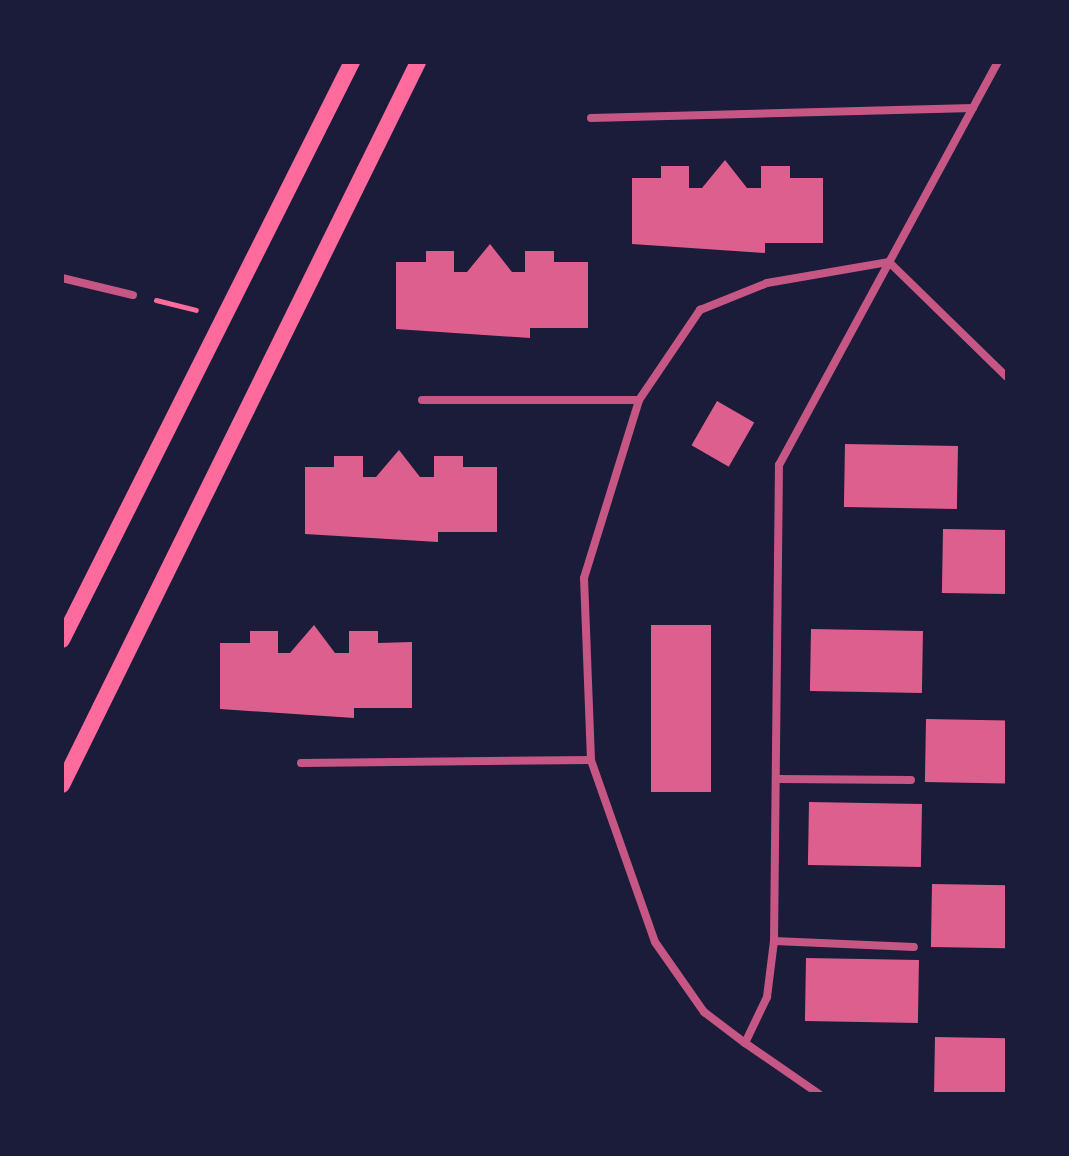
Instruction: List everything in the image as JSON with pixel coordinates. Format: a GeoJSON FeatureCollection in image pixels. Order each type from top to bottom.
{"type":"FeatureCollection","features":[{"type":"Feature","properties":{"kind":"main road"},"geometry":{"type":"LineString","coordinates":[[62,640],[352,62]]}},
{"type":"Feature","properties":{"kind":"main road"},"geometry":{"type":"LineString","coordinates":[[62,785],[418,62]]}},
{"type":"Feature","properties":{"kind":"street"},"geometry":{"type":"LineString","coordinates":[[745,1043],[767,997],[774,941],[779,465],[998,62]]}},
{"type":"Feature","properties":{"kind":"street"},"geometry":{"type":"LineString","coordinates":[[591,118],[973,108]]}},
{"type":"Feature","properties":{"kind":"street"},"geometry":{"type":"LineString","coordinates":[[889,262],[1007,377]]}},
{"type":"Feature","properties":{"kind":"street"},"geometry":{"type":"LineString","coordinates":[[819,1094],[704,1012],[655,942],[591,760],[584,578],[639,400],[700,310],[767,283],[889,262]]}},
{"type":"Feature","properties":{"kind":"street"},"geometry":{"type":"LineString","coordinates":[[62,278],[133,295]]}},
{"type":"Feature","properties":{"kind":"street"},"geometry":{"type":"LineString","coordinates":[[422,400],[639,400]]}},
{"type":"Feature","properties":{"kind":"street"},"geometry":{"type":"LineString","coordinates":[[301,763],[591,760]]}},
{"type":"Feature","properties":{"kind":"street"},"geometry":{"type":"LineString","coordinates":[[778,779],[911,780]]}},
{"type":"Feature","properties":{"kind":"street"},"geometry":{"type":"LineString","coordinates":[[774,941],[914,947]]}},
{"type":"Feature","properties":{"kind":"path"},"geometry":{"type":"LineString","coordinates":[[133,295],[225,317]]}},
{"type":"Feature","properties":{"kind":"building"},"geometry":{"type":"Polygon","coordinates":[[[725,160],[747,188],[761,188],[761,166],[790,166],[790,178],[823,178],[823,243],[765,243],[765,253],[632,244],[632,178],[661,178],[661,166],[689,166],[689,188],[702,188],[725,160]]]}},
{"type":"Feature","properties":{"kind":"building"},"geometry":{"type":"Polygon","coordinates":[[[490,244],[512,272],[525,272],[525,251],[554,251],[554,262],[588,262],[588,328],[530,328],[530,338],[396,329],[396,262],[426,262],[426,251],[454,251],[454,272],[467,272],[490,244]]]}},
{"type":"Feature","properties":{"kind":"building"},"geometry":{"type":"Polygon","coordinates":[[[717,401],[754,423],[729,467],[692,445],[717,401]]]}},
{"type":"Feature","properties":{"kind":"building"},"geometry":{"type":"Polygon","coordinates":[[[845,444],[958,446],[957,509],[844,507],[845,444]]]}},
{"type":"Feature","properties":{"kind":"building"},"geometry":{"type":"Polygon","coordinates":[[[399,450],[420,477],[434,477],[434,456],[463,456],[463,467],[497,467],[497,532],[438,532],[438,542],[305,534],[305,467],[334,467],[334,456],[363,456],[363,477],[376,477],[399,450]]]}},
{"type":"Feature","properties":{"kind":"building"},"geometry":{"type":"Polygon","coordinates":[[[943,529],[1007,530],[1006,594],[942,593],[943,529]]]}},
{"type":"Feature","properties":{"kind":"building"},"geometry":{"type":"Polygon","coordinates":[[[314,625],[335,653],[349,653],[349,631],[378,631],[378,643],[412,642],[412,708],[354,708],[354,718],[220,709],[220,643],[250,643],[250,631],[278,631],[278,653],[290,653],[314,625]]]}},
{"type":"Feature","properties":{"kind":"building"},"geometry":{"type":"Polygon","coordinates":[[[651,625],[711,625],[711,792],[651,792],[651,625]]]}},
{"type":"Feature","properties":{"kind":"building"},"geometry":{"type":"Polygon","coordinates":[[[811,629],[923,631],[922,693],[810,691],[811,629]]]}},
{"type":"Feature","properties":{"kind":"building"},"geometry":{"type":"Polygon","coordinates":[[[926,719],[1007,720],[1006,783],[925,782],[926,719]]]}},
{"type":"Feature","properties":{"kind":"building"},"geometry":{"type":"Polygon","coordinates":[[[809,802],[922,804],[921,867],[808,865],[809,802]]]}},
{"type":"Feature","properties":{"kind":"building"},"geometry":{"type":"Polygon","coordinates":[[[932,884],[1007,885],[1006,948],[931,947],[932,884]]]}},
{"type":"Feature","properties":{"kind":"building"},"geometry":{"type":"Polygon","coordinates":[[[806,958],[919,960],[918,1023],[805,1021],[806,958]]]}},
{"type":"Feature","properties":{"kind":"building"},"geometry":{"type":"Polygon","coordinates":[[[935,1037],[1007,1038],[1006,1094],[934,1094],[935,1037]]]}}]}
